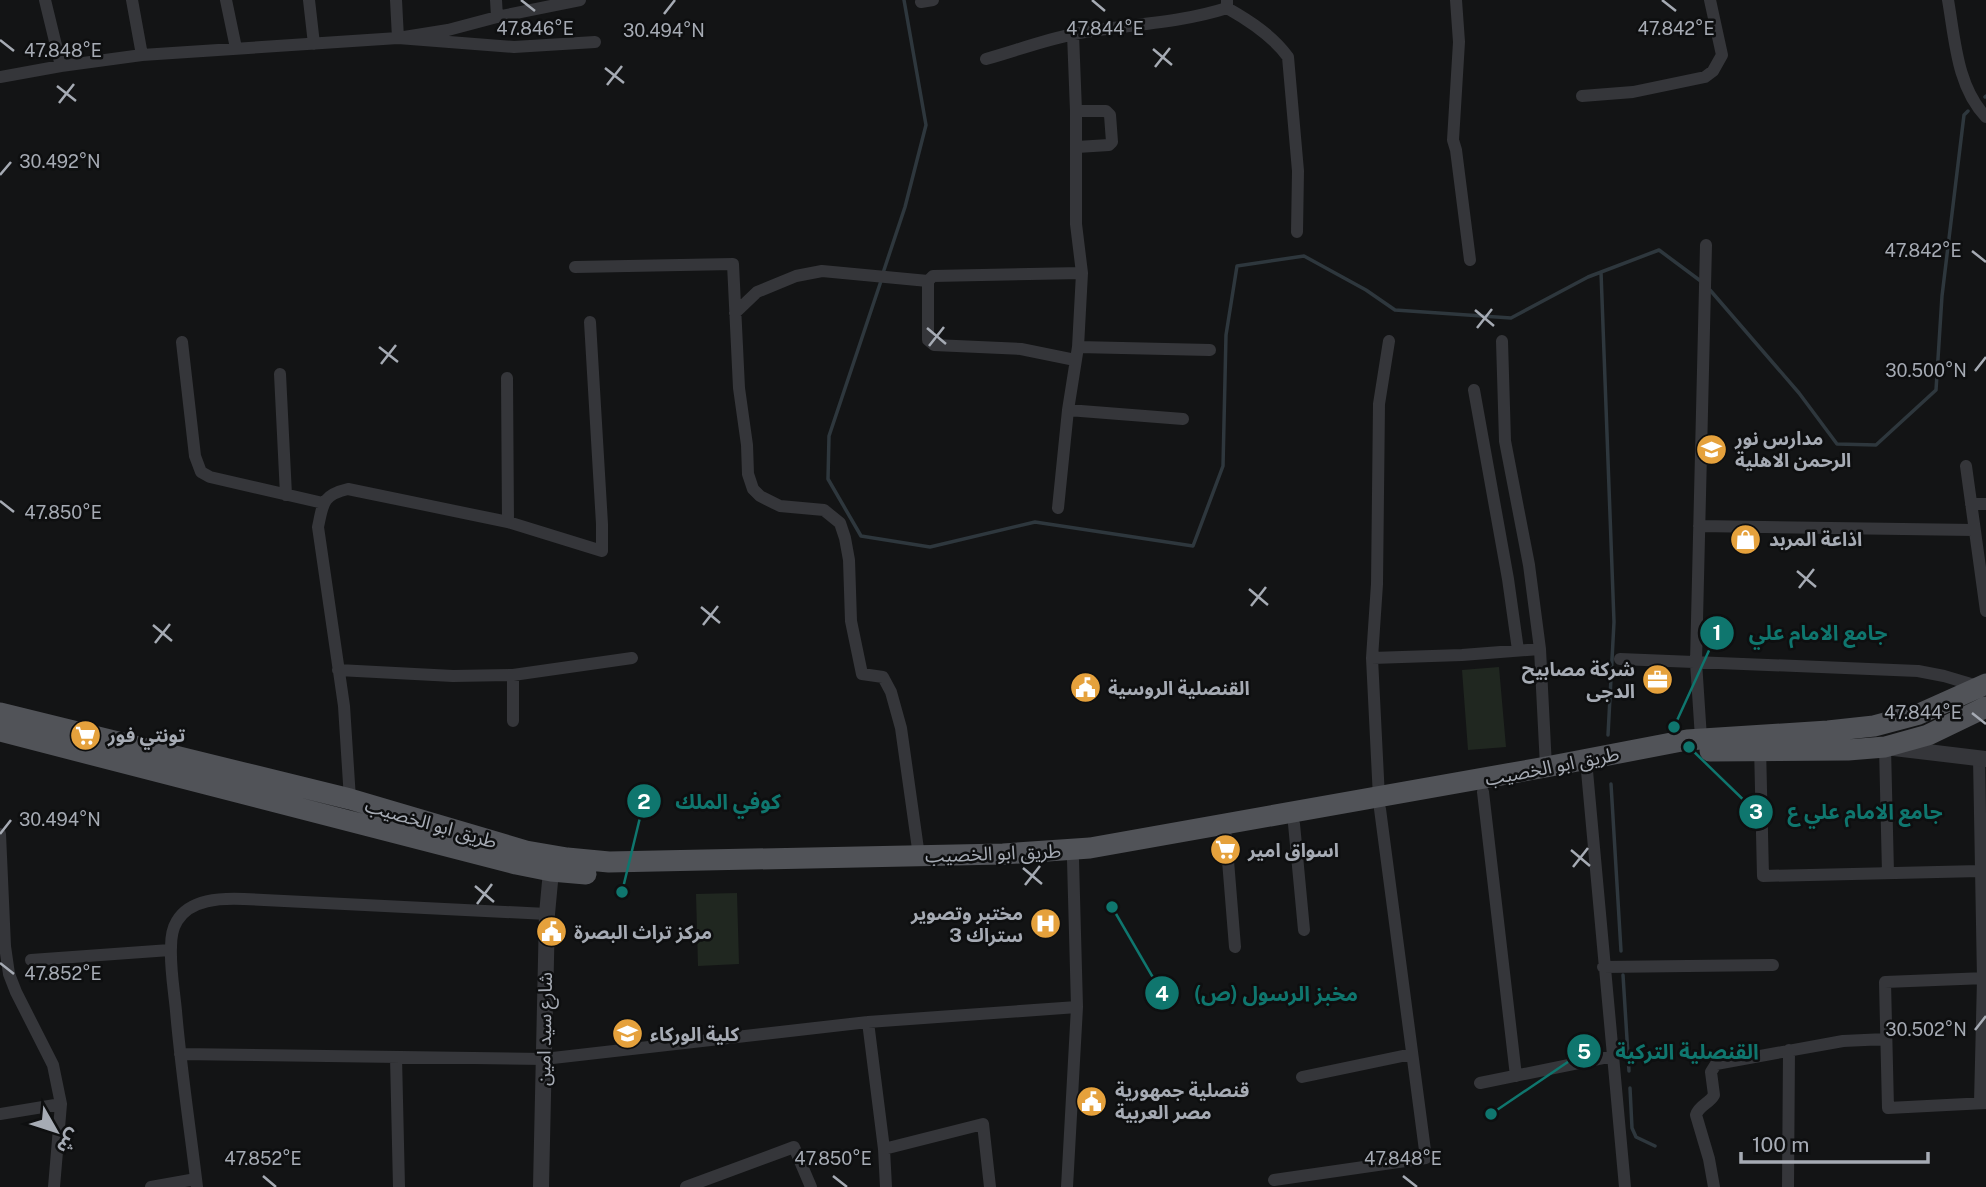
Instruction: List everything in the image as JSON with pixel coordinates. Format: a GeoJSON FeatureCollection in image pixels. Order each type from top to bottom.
{"type":"FeatureCollection","features":[{"type":"Feature","properties":{"kind":"main road","name":"طريق ابو الخصيب"},"geometry":{"type":"LineString","coordinates":[[0,713],[257,786],[516,864],[591,875],[630,875],[1090,848],[1379,804],[1483,792],[1676,754],[1851,730],[1897,721],[1984,693]]}},
{"type":"Feature","properties":{"kind":"main road","name":"طريق ابو الخصيب"},"geometry":{"type":"LineString","coordinates":[[0,731],[257,786],[349,799],[526,851],[567,858],[610,862],[1025,864],[1073,860],[1294,824],[1546,767],[1701,738],[1848,750],[1885,747],[1928,735],[1984,693]]}},
{"type":"Feature","properties":{"kind":"street"},"geometry":{"type":"LineString","coordinates":[[45,0],[61,66]]}},
{"type":"Feature","properties":{"kind":"street"},"geometry":{"type":"LineString","coordinates":[[132,0],[142,55]]}},
{"type":"Feature","properties":{"kind":"street"},"geometry":{"type":"LineString","coordinates":[[226,0],[236,48]]}},
{"type":"Feature","properties":{"kind":"street"},"geometry":{"type":"LineString","coordinates":[[309,0],[314,44]]}},
{"type":"Feature","properties":{"kind":"street"},"geometry":{"type":"LineString","coordinates":[[396,0],[398,38]]}},
{"type":"Feature","properties":{"kind":"street"},"geometry":{"type":"LineString","coordinates":[[496,0],[497,17]]}},
{"type":"Feature","properties":{"kind":"street"},"geometry":{"type":"LineString","coordinates":[[0,77],[142,55],[398,38],[448,30],[580,0]]}},
{"type":"Feature","properties":{"kind":"street"},"geometry":{"type":"LineString","coordinates":[[1456,0],[1460,42],[1453,140],[1470,260]]}},
{"type":"Feature","properties":{"kind":"street"},"geometry":{"type":"LineString","coordinates":[[1582,96],[1633,92],[1705,77],[1713,71],[1721,55],[1710,0]]}},
{"type":"Feature","properties":{"kind":"street"},"geometry":{"type":"LineString","coordinates":[[1949,0],[1958,56],[1967,90],[1986,117]]}},
{"type":"Feature","properties":{"kind":"street"},"geometry":{"type":"LineString","coordinates":[[986,59],[1073,34],[1190,19],[1227,4],[1282,49],[1288,57],[1298,171],[1297,232]]}},
{"type":"Feature","properties":{"kind":"street"},"geometry":{"type":"LineString","coordinates":[[1058,508],[1068,410],[1078,347],[1082,273],[1076,224],[1077,147],[1073,34]]}},
{"type":"Feature","properties":{"kind":"street"},"geometry":{"type":"LineString","coordinates":[[398,38],[514,47],[595,42]]}},
{"type":"Feature","properties":{"kind":"street"},"geometry":{"type":"LineString","coordinates":[[1076,111],[1106,111],[1110,115],[1112,142],[1109,145],[1077,147]]}},
{"type":"Feature","properties":{"kind":"street"},"geometry":{"type":"LineString","coordinates":[[1701,738],[1696,662],[1706,245]]}},
{"type":"Feature","properties":{"kind":"street"},"geometry":{"type":"LineString","coordinates":[[575,267],[733,264],[738,388],[747,445],[748,474],[753,489],[760,496],[780,506],[824,510],[840,523],[849,560],[851,621],[856,650],[862,674],[883,677],[891,692],[901,728],[919,856]]}},
{"type":"Feature","properties":{"kind":"street"},"geometry":{"type":"LineString","coordinates":[[735,313],[757,292],[796,276],[822,271],[928,281]]}},
{"type":"Feature","properties":{"kind":"street"},"geometry":{"type":"LineString","coordinates":[[1075,360],[1021,349],[934,345],[928,340],[928,281],[933,276],[1082,273]]}},
{"type":"Feature","properties":{"kind":"street"},"geometry":{"type":"LineString","coordinates":[[349,799],[344,706],[318,527],[323,503],[336,492],[348,489],[508,522],[602,551],[590,322]]}},
{"type":"Feature","properties":{"kind":"street"},"geometry":{"type":"LineString","coordinates":[[1273,1180],[1426,1158],[1379,804],[1371,658],[1377,584],[1378,404],[1389,341]]}},
{"type":"Feature","properties":{"kind":"street"},"geometry":{"type":"LineString","coordinates":[[1502,341],[1505,441],[1529,565],[1540,649],[1546,767]]}},
{"type":"Feature","properties":{"kind":"street"},"geometry":{"type":"LineString","coordinates":[[182,342],[195,456],[201,472],[211,477],[323,503]]}},
{"type":"Feature","properties":{"kind":"street"},"geometry":{"type":"LineString","coordinates":[[1078,347],[1210,350]]}},
{"type":"Feature","properties":{"kind":"street"},"geometry":{"type":"LineString","coordinates":[[280,374],[286,495]]}},
{"type":"Feature","properties":{"kind":"street"},"geometry":{"type":"LineString","coordinates":[[507,378],[508,522]]}},
{"type":"Feature","properties":{"kind":"street"},"geometry":{"type":"LineString","coordinates":[[1474,390],[1504,554],[1518,650]]}},
{"type":"Feature","properties":{"kind":"street"},"geometry":{"type":"LineString","coordinates":[[1068,410],[1183,419]]}},
{"type":"Feature","properties":{"kind":"street"},"geometry":{"type":"LineString","coordinates":[[1966,466],[1986,611]]}},
{"type":"Feature","properties":{"kind":"street"},"geometry":{"type":"LineString","coordinates":[[1970,504],[1986,504]]}},
{"type":"Feature","properties":{"kind":"street"},"geometry":{"type":"LineString","coordinates":[[1699,526],[1974,530]]}},
{"type":"Feature","properties":{"kind":"street"},"geometry":{"type":"LineString","coordinates":[[1371,658],[1540,649]]}},
{"type":"Feature","properties":{"kind":"street"},"geometry":{"type":"LineString","coordinates":[[338,670],[453,676],[513,675],[632,658]]}},
{"type":"Feature","properties":{"kind":"street"},"geometry":{"type":"LineString","coordinates":[[1620,659],[1919,671],[1944,676],[1984,693]]}},
{"type":"Feature","properties":{"kind":"street"},"geometry":{"type":"LineString","coordinates":[[513,675],[513,720]]}},
{"type":"Feature","properties":{"kind":"street"},"geometry":{"type":"LineString","coordinates":[[1760,743],[1763,876],[1980,871]]}},
{"type":"Feature","properties":{"kind":"street"},"geometry":{"type":"LineString","coordinates":[[1888,873],[1885,747],[1983,758],[1980,871],[1983,887],[1984,978],[1983,1103],[1888,1108],[1885,982],[1984,978]]}},
{"type":"Feature","properties":{"kind":"street"},"geometry":{"type":"LineString","coordinates":[[1587,771],[1626,1187]]}},
{"type":"Feature","properties":{"kind":"street"},"geometry":{"type":"LineString","coordinates":[[1483,792],[1516,1076]]}},
{"type":"Feature","properties":{"kind":"street"},"geometry":{"type":"LineString","coordinates":[[1294,824],[1304,930]]}},
{"type":"Feature","properties":{"kind":"street"},"geometry":{"type":"LineString","coordinates":[[0,834],[5,946],[9,974],[52,1065],[61,1104],[54,1187]]}},
{"type":"Feature","properties":{"kind":"street"},"geometry":{"type":"LineString","coordinates":[[1226,836],[1236,947]]}},
{"type":"Feature","properties":{"kind":"street"},"geometry":{"type":"LineString","coordinates":[[1068,1187],[1077,1007],[1073,860]]}},
{"type":"Feature","properties":{"kind":"street","name":"شارع سيد امين"},"geometry":{"type":"LineString","coordinates":[[541,1187],[547,914],[551,871]]}},
{"type":"Feature","properties":{"kind":"street"},"geometry":{"type":"LineString","coordinates":[[151,1187],[196,1183],[170,950],[174,928],[187,910],[198,904],[225,898],[547,914]]}},
{"type":"Feature","properties":{"kind":"street"},"geometry":{"type":"LineString","coordinates":[[32,960],[170,950]]}},
{"type":"Feature","properties":{"kind":"street"},"geometry":{"type":"LineString","coordinates":[[1604,967],[1773,965]]}},
{"type":"Feature","properties":{"kind":"street"},"geometry":{"type":"LineString","coordinates":[[180,1054],[544,1059],[868,1022],[1077,1007]]}},
{"type":"Feature","properties":{"kind":"street"},"geometry":{"type":"LineString","coordinates":[[868,1022],[884,1149],[886,1187]]}},
{"type":"Feature","properties":{"kind":"street"},"geometry":{"type":"LineString","coordinates":[[1714,1187],[1709,1158],[1696,1115],[1700,1107],[1714,1096],[1711,1076],[1713,1067],[1719,1063],[1843,1041],[1886,1039]]}},
{"type":"Feature","properties":{"kind":"street"},"geometry":{"type":"LineString","coordinates":[[1788,1187],[1789,1050]]}},
{"type":"Feature","properties":{"kind":"street"},"geometry":{"type":"LineString","coordinates":[[1302,1077],[1412,1054]]}},
{"type":"Feature","properties":{"kind":"street"},"geometry":{"type":"LineString","coordinates":[[1480,1083],[1613,1056]]}},
{"type":"Feature","properties":{"kind":"street"},"geometry":{"type":"LineString","coordinates":[[396,1057],[399,1187]]}},
{"type":"Feature","properties":{"kind":"street"},"geometry":{"type":"LineString","coordinates":[[0,1114],[61,1104]]}},
{"type":"Feature","properties":{"kind":"street"},"geometry":{"type":"LineString","coordinates":[[884,1149],[983,1124],[990,1187]]}},
{"type":"Feature","properties":{"kind":"street"},"geometry":{"type":"LineString","coordinates":[[686,1187],[794,1147],[810,1187]]}},
{"type":"Feature","properties":{"kind":"shaded area"},"geometry":{"type":"Polygon","coordinates":[[[1499,667],[1506,747],[1468,750],[1462,670],[1499,667]]]}},
{"type":"Feature","properties":{"kind":"shaded area"},"geometry":{"type":"Polygon","coordinates":[[[737,893],[739,964],[698,966],[696,894],[737,893]]]}},
{"type":"Feature","properties":{"kind":"waterway"},"geometry":{"type":"LineString","coordinates":[[883,273],[905,207],[926,125],[904,0]]}},
{"type":"Feature","properties":{"kind":"waterway"},"geometry":{"type":"LineString","coordinates":[[1710,290],[1799,393],[1837,444],[1876,445],[1936,390],[1942,296],[1964,115],[1968,111]]}},
{"type":"Feature","properties":{"kind":"waterway"},"geometry":{"type":"LineString","coordinates":[[881,281],[829,436],[828,479],[861,536],[930,547],[1035,522],[1193,546],[1223,466],[1226,335],[1237,266],[1304,256],[1366,290],[1395,310],[1511,318],[1588,277],[1659,250],[1702,282]]}},
{"type":"Feature","properties":{"kind":"waterway"},"geometry":{"type":"LineString","coordinates":[[1601,272],[1614,622],[1608,735]]}},
{"type":"Feature","properties":{"kind":"waterway"},"geometry":{"type":"LineString","coordinates":[[1611,784],[1621,951]]}},
{"type":"Feature","properties":{"kind":"waterway"},"geometry":{"type":"LineString","coordinates":[[1623,975],[1629,1071]]}},
{"type":"Feature","properties":{"kind":"waterway"},"geometry":{"type":"LineString","coordinates":[[1630,1088],[1632,1128],[1636,1137],[1655,1146]]}},
{"type":"Feature","properties":{"kind":"place","name":"مدارس نور الرحمن الاهلية"},"geometry":{"type":"Point","coordinates":[1712,449]}},
{"type":"Feature","properties":{"kind":"place","name":"اذاعة المربد"},"geometry":{"type":"Point","coordinates":[1746,539]}},
{"type":"Feature","properties":{"kind":"place","name":"شركة مصابيح الدجى"},"geometry":{"type":"Point","coordinates":[1658,680]}},
{"type":"Feature","properties":{"kind":"place","name":"القنصلية الروسية"},"geometry":{"type":"Point","coordinates":[1085,688]}},
{"type":"Feature","properties":{"kind":"place","name":"جامع الامام علي"},"geometry":{"type":"Point","coordinates":[1674,727]}},
{"type":"Feature","properties":{"kind":"place","name":"تونتي فور"},"geometry":{"type":"Point","coordinates":[85,735]}},
{"type":"Feature","properties":{"kind":"place","name":"جامع الامام علي ع"},"geometry":{"type":"Point","coordinates":[1689,747]}},
{"type":"Feature","properties":{"kind":"place","name":"اسواق امير"},"geometry":{"type":"Point","coordinates":[1225,850]}},
{"type":"Feature","properties":{"kind":"place","name":"كوفي الملك"},"geometry":{"type":"Point","coordinates":[622,892]}},
{"type":"Feature","properties":{"kind":"place","name":"مخبز الرسول (ص)"},"geometry":{"type":"Point","coordinates":[1112,907]}},
{"type":"Feature","properties":{"kind":"place","name":"مختبر وتصوير ستراك 3"},"geometry":{"type":"Point","coordinates":[1046,924]}},
{"type":"Feature","properties":{"kind":"place","name":"مركز تراث البصرة"},"geometry":{"type":"Point","coordinates":[551,932]}},
{"type":"Feature","properties":{"kind":"place","name":"كلية الوركاء"},"geometry":{"type":"Point","coordinates":[627,1034]}},
{"type":"Feature","properties":{"kind":"place","name":"قنصلية جمهورية مصر العربية"},"geometry":{"type":"Point","coordinates":[1092,1101]}},
{"type":"Feature","properties":{"kind":"place","name":"القنصلية التركية"},"geometry":{"type":"Point","coordinates":[1491,1114]}}]}
